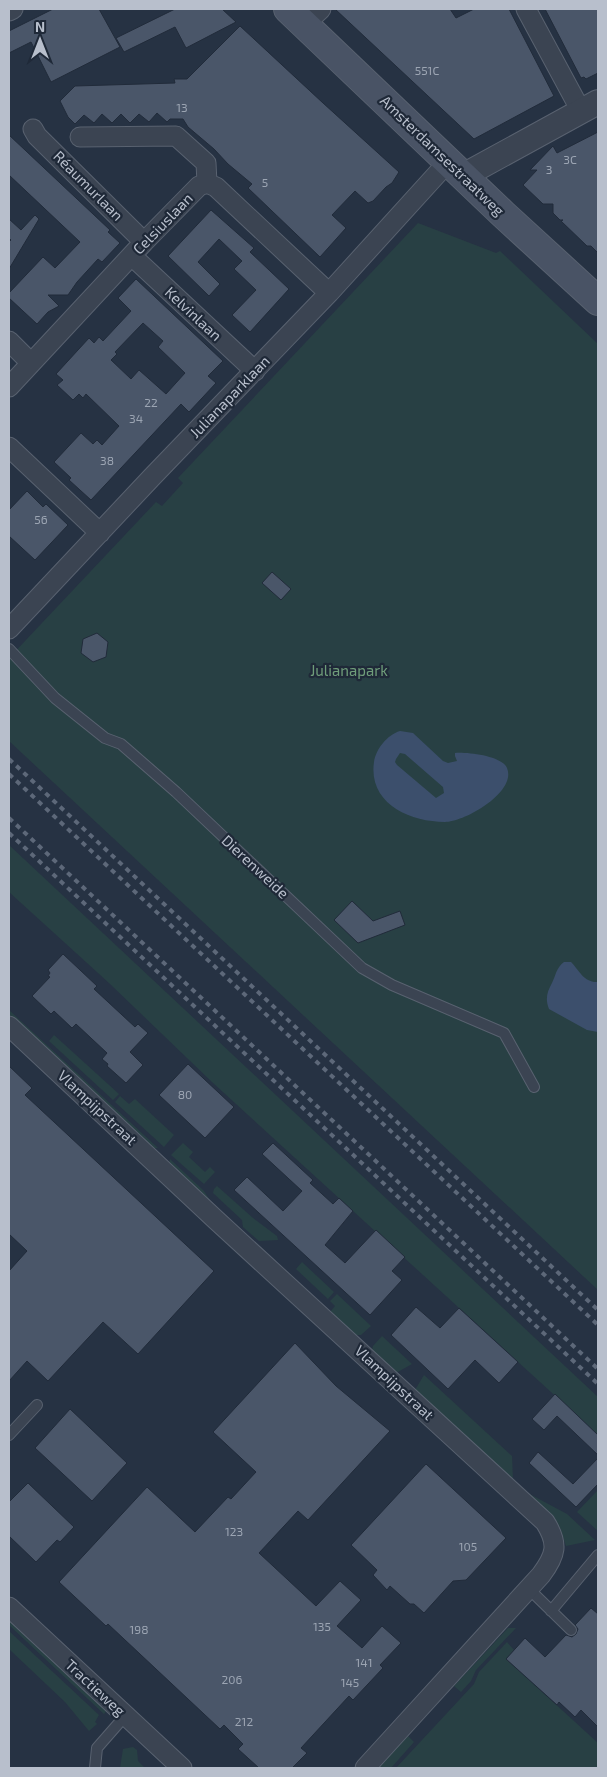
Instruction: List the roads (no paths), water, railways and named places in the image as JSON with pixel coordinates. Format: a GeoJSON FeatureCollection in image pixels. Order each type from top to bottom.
{"type":"FeatureCollection","features":[{"type":"Feature","properties":{"kind":"main road","name":"Amsterdamsestraatweg"},"geometry":{"type":"LineString","coordinates":[[304,14],[456,169],[598,301]]}},
{"type":"Feature","properties":{"kind":"street"},"geometry":{"type":"LineString","coordinates":[[9,11],[13,9]]}},
{"type":"Feature","properties":{"kind":"street"},"geometry":{"type":"LineString","coordinates":[[456,169],[590,107],[526,9]]}},
{"type":"Feature","properties":{"kind":"street","name":"Réaumurlaan"},"geometry":{"type":"LineString","coordinates":[[33,129],[37,136],[138,249]]}},
{"type":"Feature","properties":{"kind":"street","name":"Réaumurlaan"},"geometry":{"type":"LineString","coordinates":[[80,137],[176,136],[206,163],[207,184]]}},
{"type":"Feature","properties":{"kind":"street","name":"Julianaparklaan"},"geometry":{"type":"LineString","coordinates":[[9,629],[329,293],[456,169]]}},
{"type":"Feature","properties":{"kind":"street","name":"Celsiuslaan"},"geometry":{"type":"LineString","coordinates":[[9,387],[199,186],[207,184],[216,187],[329,293]]}},
{"type":"Feature","properties":{"kind":"street","name":"Kelvinlaan"},"geometry":{"type":"LineString","coordinates":[[138,249],[255,371]]}},
{"type":"Feature","properties":{"kind":"street"},"geometry":{"type":"LineString","coordinates":[[9,341],[31,363]]}},
{"type":"Feature","properties":{"kind":"street"},"geometry":{"type":"LineString","coordinates":[[9,447],[100,533]]}},
{"type":"Feature","properties":{"kind":"street","name":"Vlampijpstraat"},"geometry":{"type":"LineString","coordinates":[[9,1026],[215,1219],[545,1522],[551,1531],[554,1555],[542,1575],[365,1768]]}},
{"type":"Feature","properties":{"kind":"street","name":"Tractieweg"},"geometry":{"type":"LineString","coordinates":[[9,1607],[182,1768]]}},
{"type":"Feature","properties":{"kind":"lane","name":"Dierenweide"},"geometry":{"type":"LineString","coordinates":[[9,649],[55,698],[105,738],[121,744],[176,792],[362,968],[392,985],[504,1033],[534,1087]]}},
{"type":"Feature","properties":{"kind":"lane"},"geometry":{"type":"LineString","coordinates":[[9,1435],[37,1405]]}},
{"type":"Feature","properties":{"kind":"lane"},"geometry":{"type":"LineString","coordinates":[[551,1611],[598,1555]]}},
{"type":"Feature","properties":{"kind":"lane"},"geometry":{"type":"LineString","coordinates":[[529,1590],[571,1630]]}},
{"type":"Feature","properties":{"kind":"lane"},"geometry":{"type":"LineString","coordinates":[[95,1768],[97,1748],[125,1716]]}},
{"type":"Feature","properties":{"kind":"water"},"geometry":{"type":"Polygon","coordinates":[[[400,731],[413,733],[443,761],[448,763],[457,761],[455,753],[476,754],[499,760],[507,768],[508,777],[504,787],[487,804],[454,821],[431,821],[405,814],[384,799],[378,789],[374,776],[374,762],[377,752],[383,743],[400,731]],[[400,753],[395,762],[397,765],[436,798],[444,793],[443,787],[405,754],[400,753]]]}},
{"type":"Feature","properties":{"kind":"water"},"geometry":{"type":"Polygon","coordinates":[[[564,962],[571,962],[585,978],[598,982],[598,1032],[587,1030],[549,1009],[547,1002],[548,993],[558,969],[564,962]]]}},
{"type":"Feature","properties":{"kind":"railway"},"geometry":{"type":"LineString","coordinates":[[9,759],[598,1310]]}},
{"type":"Feature","properties":{"kind":"railway"},"geometry":{"type":"LineString","coordinates":[[9,774],[598,1325]]}},
{"type":"Feature","properties":{"kind":"railway"},"geometry":{"type":"LineString","coordinates":[[9,818],[598,1369]]}},
{"type":"Feature","properties":{"kind":"railway"},"geometry":{"type":"LineString","coordinates":[[9,833],[598,1384]]}},
{"type":"Feature","properties":{"kind":"park label","name":"Julianapark"},"geometry":{"type":"Point","coordinates":[349,671]}}]}
